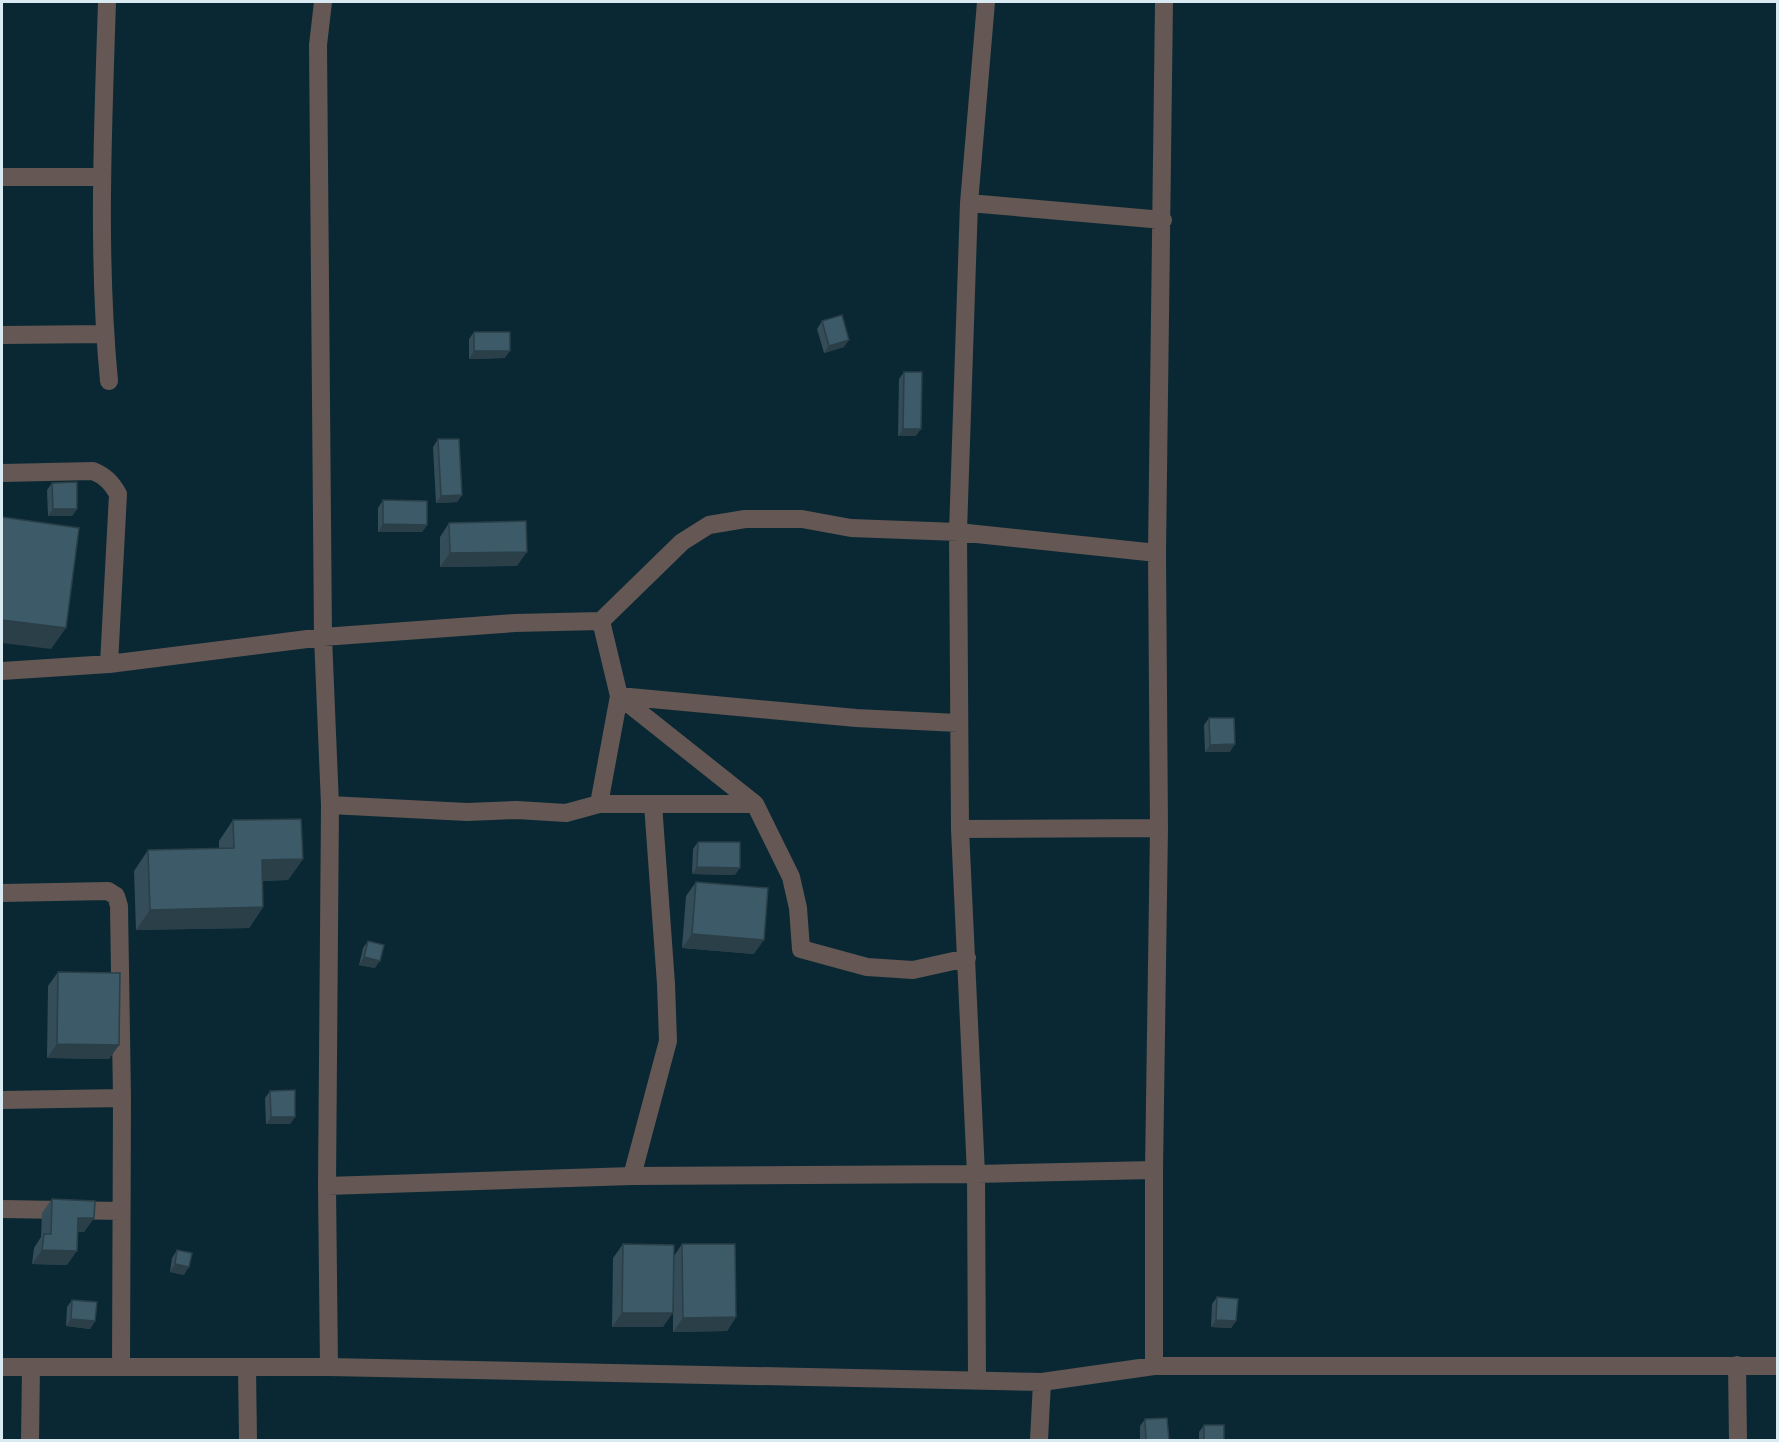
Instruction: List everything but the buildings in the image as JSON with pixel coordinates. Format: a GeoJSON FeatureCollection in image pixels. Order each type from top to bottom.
{"type":"FeatureCollection","features":[{"type":"Feature","properties":{"kind":"street"},"geometry":{"type":"LineString","coordinates":[[107,2],[102,177],[105,334],[109,381]]}},
{"type":"Feature","properties":{"kind":"street"},"geometry":{"type":"LineString","coordinates":[[323,2],[318,45],[322,637],[330,805],[327,1186],[329,1367]]}},
{"type":"Feature","properties":{"kind":"street"},"geometry":{"type":"LineString","coordinates":[[977,1381],[976,1174],[960,829],[958,532],[969,203],[986,2]]}},
{"type":"Feature","properties":{"kind":"street"},"geometry":{"type":"LineString","coordinates":[[1154,1366],[1154,1170],[1159,828],[1157,553],[1164,2]]}},
{"type":"Feature","properties":{"kind":"street"},"geometry":{"type":"LineString","coordinates":[[2,177],[102,177]]}},
{"type":"Feature","properties":{"kind":"street"},"geometry":{"type":"LineString","coordinates":[[969,203],[1163,220]]}},
{"type":"Feature","properties":{"kind":"street"},"geometry":{"type":"LineString","coordinates":[[2,335],[105,334]]}},
{"type":"Feature","properties":{"kind":"street"},"geometry":{"type":"LineString","coordinates":[[2,473],[93,471],[103,475],[111,482],[118,494],[109,664]]}},
{"type":"Feature","properties":{"kind":"street"},"geometry":{"type":"LineString","coordinates":[[2,671],[109,664],[322,637],[515,623],[601,621],[682,542],[710,525],[745,519],[802,519],[850,528],[958,532],[1157,553]]}},
{"type":"Feature","properties":{"kind":"street"},"geometry":{"type":"LineString","coordinates":[[599,804],[619,696],[601,621]]}},
{"type":"Feature","properties":{"kind":"street"},"geometry":{"type":"LineString","coordinates":[[619,696],[856,718],[958,723]]}},
{"type":"Feature","properties":{"kind":"street"},"geometry":{"type":"LineString","coordinates":[[619,696],[755,804],[791,877],[798,908],[801,950],[867,967],[914,970],[966,958]]}},
{"type":"Feature","properties":{"kind":"street"},"geometry":{"type":"LineString","coordinates":[[330,805],[468,812],[517,810],[566,813],[599,804],[755,804]]}},
{"type":"Feature","properties":{"kind":"street"},"geometry":{"type":"LineString","coordinates":[[632,1176],[668,1041],[653,804]]}},
{"type":"Feature","properties":{"kind":"street"},"geometry":{"type":"LineString","coordinates":[[960,829],[1159,828]]}},
{"type":"Feature","properties":{"kind":"street"},"geometry":{"type":"LineString","coordinates":[[2,893],[108,891],[116,896],[119,906],[122,1098],[121,1367]]}},
{"type":"Feature","properties":{"kind":"street"},"geometry":{"type":"LineString","coordinates":[[2,1100],[122,1098]]}},
{"type":"Feature","properties":{"kind":"street"},"geometry":{"type":"LineString","coordinates":[[327,1186],[632,1176],[976,1174],[1154,1170]]}},
{"type":"Feature","properties":{"kind":"street"},"geometry":{"type":"LineString","coordinates":[[2,1209],[121,1211]]}},
{"type":"Feature","properties":{"kind":"street"},"geometry":{"type":"LineString","coordinates":[[1737,1365],[1738,1440]]}},
{"type":"Feature","properties":{"kind":"street"},"geometry":{"type":"LineString","coordinates":[[2,1367],[329,1367],[1042,1382],[1154,1366],[1778,1366]]}},
{"type":"Feature","properties":{"kind":"street"},"geometry":{"type":"LineString","coordinates":[[30,1440],[31,1367]]}},
{"type":"Feature","properties":{"kind":"street"},"geometry":{"type":"LineString","coordinates":[[247,1367],[248,1440]]}},
{"type":"Feature","properties":{"kind":"street"},"geometry":{"type":"LineString","coordinates":[[1039,1440],[1042,1382]]}}]}
